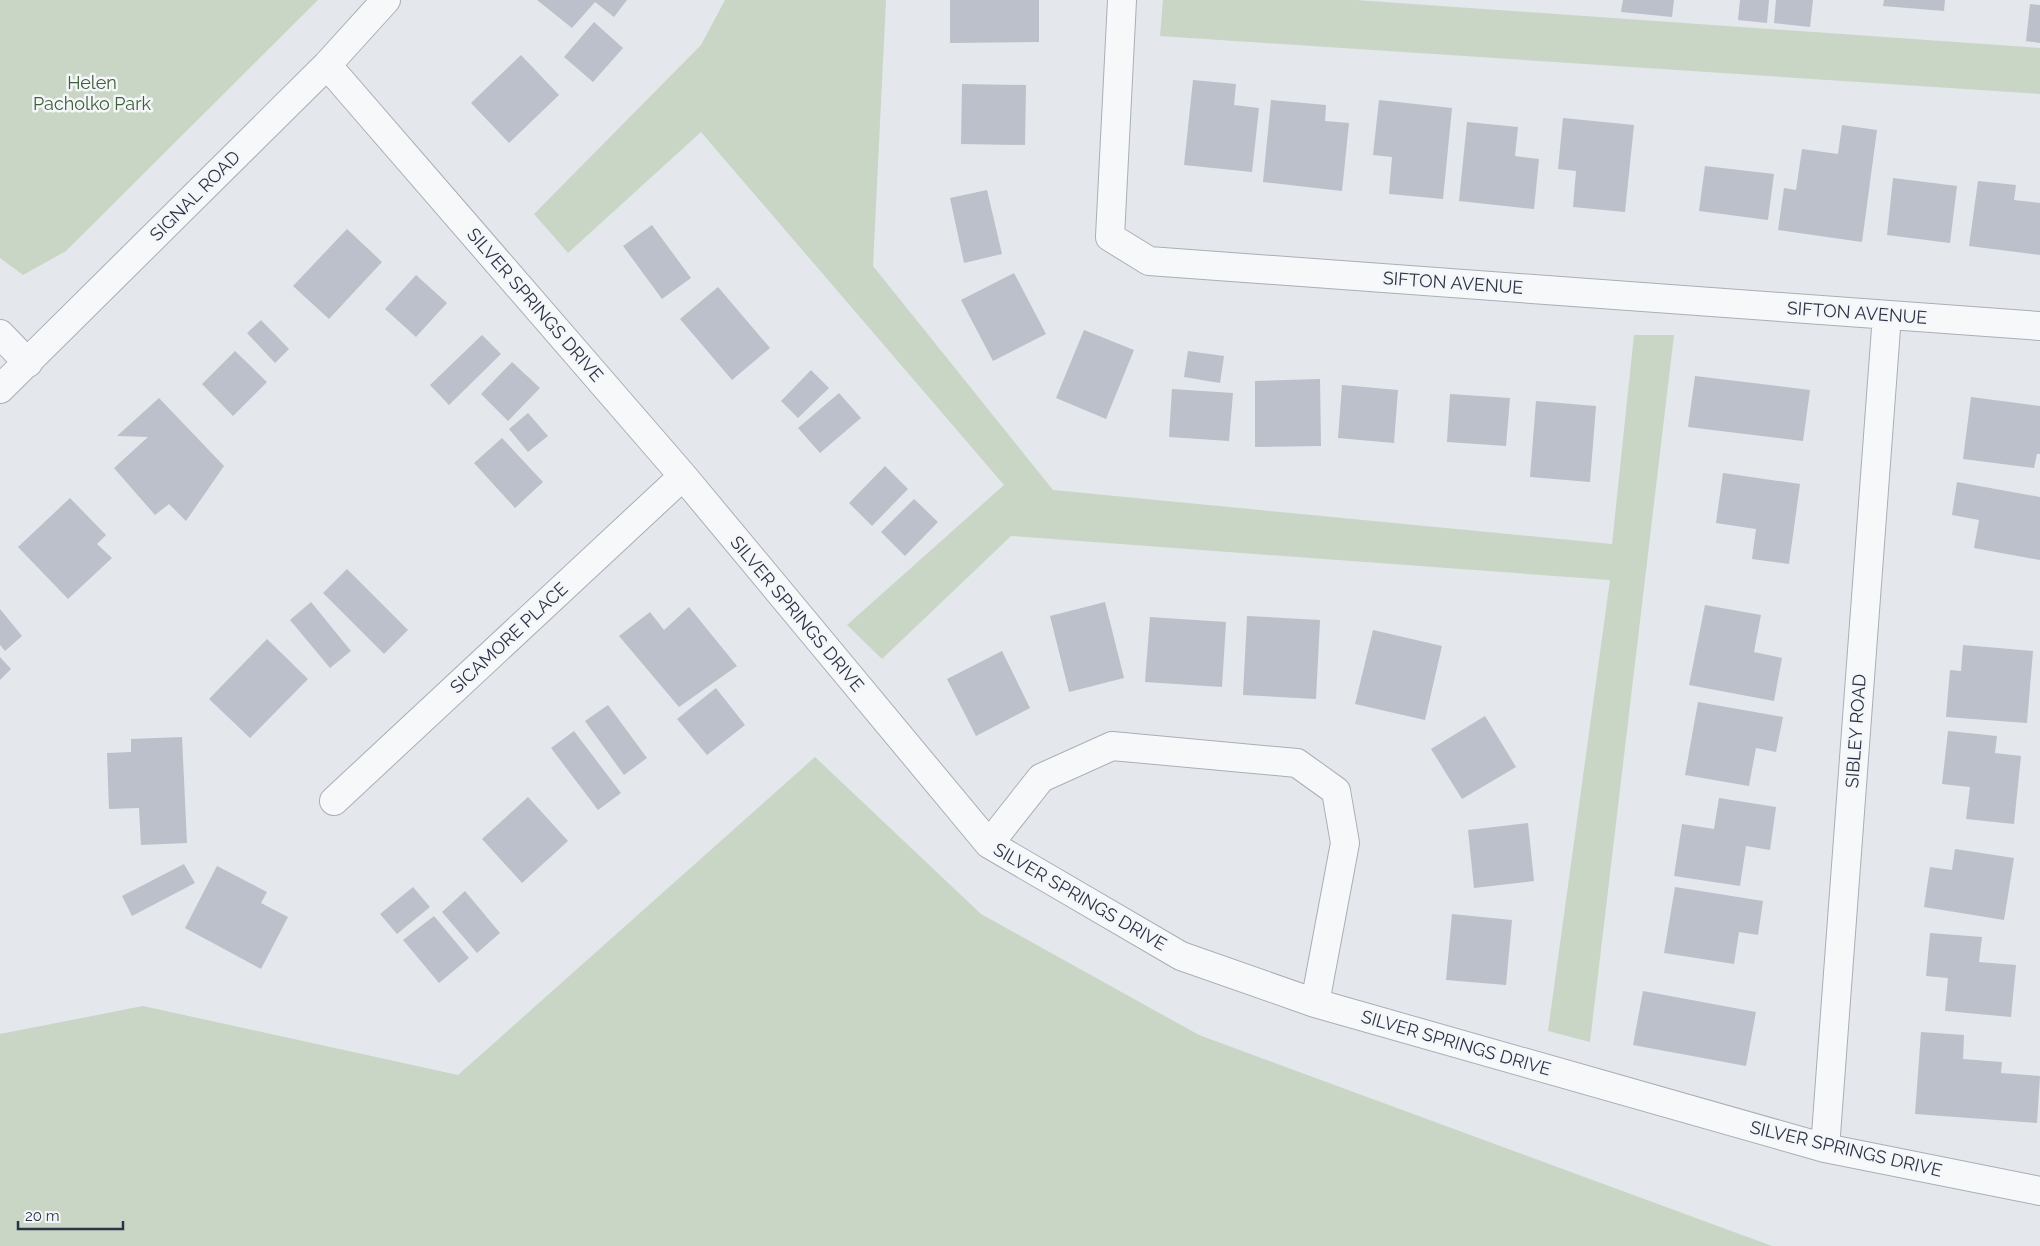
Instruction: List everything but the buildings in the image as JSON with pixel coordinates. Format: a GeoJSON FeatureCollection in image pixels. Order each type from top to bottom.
{"type":"FeatureCollection","features":[{"type":"Feature","properties":{"kind":"street","name":"SIGNAL ROAD"},"geometry":{"type":"LineString","coordinates":[[0,389],[327,65],[386,0]]}},
{"type":"Feature","properties":{"kind":"street","name":"SIFTON AVENUE"},"geometry":{"type":"LineString","coordinates":[[1122,0],[1110,237],[1149,261],[2040,326]]}},
{"type":"Feature","properties":{"kind":"street","name":"SILVER SPRINGS DRIVE"},"geometry":{"type":"LineString","coordinates":[[327,65],[683,476],[989,844],[1180,956],[1315,1003],[1825,1148],[2040,1192]]}},
{"type":"Feature","properties":{"kind":"street","name":"SIBLEY ROAD"},"geometry":{"type":"LineString","coordinates":[[1825,1148],[1887,315]]}},
{"type":"Feature","properties":{"kind":"street"},"geometry":{"type":"LineString","coordinates":[[0,334],[28,363]]}},
{"type":"Feature","properties":{"kind":"street","name":"SICAMORE PLACE"},"geometry":{"type":"LineString","coordinates":[[334,801],[683,476]]}},
{"type":"Feature","properties":{"kind":"street"},"geometry":{"type":"LineString","coordinates":[[989,844],[1041,778],[1112,746],[1297,763],[1336,791],[1345,843],[1315,1003]]}},
{"type":"Feature","properties":{"kind":"green space","name":"Helen Pacholko Park"},"geometry":{"type":"Polygon","coordinates":[[[0,0],[318,0],[66,251],[23,275],[0,258],[0,0]]]}},
{"type":"Feature","properties":{"kind":"green space"},"geometry":{"type":"Polygon","coordinates":[[[725,0],[886,0],[873,266],[1053,490],[1612,544],[1634,335],[1674,335],[1590,1042],[1548,1031],[1610,580],[1011,536],[882,659],[847,625],[1004,485],[701,132],[568,253],[534,214],[701,45],[725,0]]]}},
{"type":"Feature","properties":{"kind":"green space"},"geometry":{"type":"Polygon","coordinates":[[[1163,0],[1356,0],[2040,48],[2040,94],[1160,36],[1163,0]]]}},
{"type":"Feature","properties":{"kind":"green space"},"geometry":{"type":"Polygon","coordinates":[[[815,757],[981,914],[1199,1035],[1772,1246],[0,1246],[0,1034],[143,1006],[458,1075],[815,757]]]}}]}
